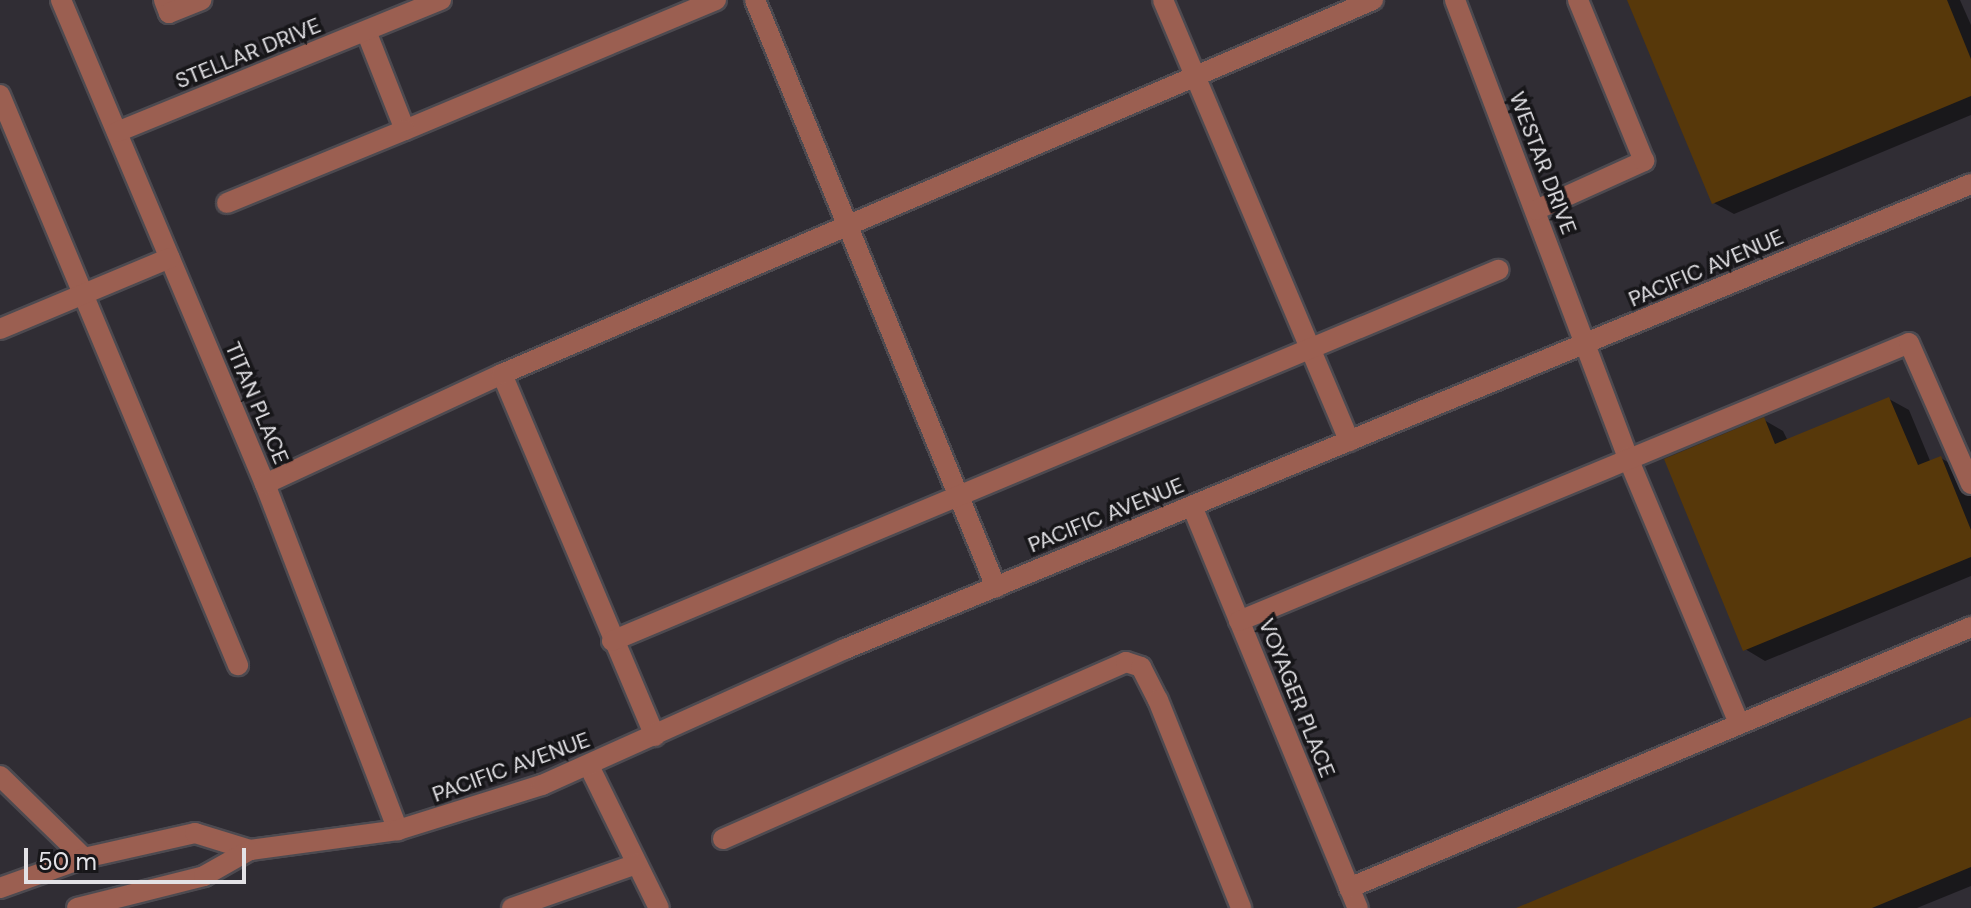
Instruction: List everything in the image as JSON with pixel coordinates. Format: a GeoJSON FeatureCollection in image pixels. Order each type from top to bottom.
{"type":"FeatureCollection","features":[{"type":"Feature","properties":{"kind":"street","name":"TITAN PLACE"},"geometry":{"type":"LineString","coordinates":[[61,0],[265,484],[398,830]]}},
{"type":"Feature","properties":{"kind":"street"},"geometry":{"type":"LineString","coordinates":[[167,6],[201,0]]}},
{"type":"Feature","properties":{"kind":"street","name":"STELLAR DRIVE"},"geometry":{"type":"LineString","coordinates":[[117,132],[441,0]]}},
{"type":"Feature","properties":{"kind":"street"},"geometry":{"type":"LineString","coordinates":[[227,203],[716,0]]}},
{"type":"Feature","properties":{"kind":"street"},"geometry":{"type":"LineString","coordinates":[[755,0],[996,587]]}},
{"type":"Feature","properties":{"kind":"street"},"geometry":{"type":"LineString","coordinates":[[1163,0],[1349,441]]}},
{"type":"Feature","properties":{"kind":"street"},"geometry":{"type":"LineString","coordinates":[[265,484],[502,374],[1193,74],[1373,0]]}},
{"type":"Feature","properties":{"kind":"street","name":"WESTAR DRIVE"},"geometry":{"type":"LineString","coordinates":[[1455,0],[1628,458],[1739,724]]}},
{"type":"Feature","properties":{"kind":"street"},"geometry":{"type":"LineString","coordinates":[[1536,210],[1644,161],[1578,0]]}},
{"type":"Feature","properties":{"kind":"street"},"geometry":{"type":"LineString","coordinates":[[366,31],[405,130]]}},
{"type":"Feature","properties":{"kind":"street"},"geometry":{"type":"LineString","coordinates":[[0,95],[238,665]]}},
{"type":"Feature","properties":{"kind":"street","name":"PACIFIC AVENUE"},"geometry":{"type":"LineString","coordinates":[[77,908],[204,876],[250,850],[398,830],[481,808],[589,766],[996,587],[1971,184]]}},
{"type":"Feature","properties":{"kind":"street"},"geometry":{"type":"LineString","coordinates":[[0,329],[170,258]]}},
{"type":"Feature","properties":{"kind":"street"},"geometry":{"type":"LineString","coordinates":[[612,641],[1498,270]]}},
{"type":"Feature","properties":{"kind":"street"},"geometry":{"type":"LineString","coordinates":[[1239,621],[1909,343],[1971,484]]}},
{"type":"Feature","properties":{"kind":"street"},"geometry":{"type":"LineString","coordinates":[[502,374],[612,641],[655,736]]}},
{"type":"Feature","properties":{"kind":"street","name":"VOYAGER PLACE"},"geometry":{"type":"LineString","coordinates":[[1192,506],[1358,908]]}},
{"type":"Feature","properties":{"kind":"street"},"geometry":{"type":"LineString","coordinates":[[1349,888],[1971,627]]}},
{"type":"Feature","properties":{"kind":"street"},"geometry":{"type":"LineString","coordinates":[[723,839],[1126,662],[1141,667],[1158,700],[1241,908]]}},
{"type":"Feature","properties":{"kind":"street"},"geometry":{"type":"LineString","coordinates":[[589,766],[659,908]]}},
{"type":"Feature","properties":{"kind":"street"},"geometry":{"type":"LineString","coordinates":[[0,776],[84,858]]}},
{"type":"Feature","properties":{"kind":"street","name":"PACIFIC AVENUE"},"geometry":{"type":"LineString","coordinates":[[0,888],[84,858],[195,833],[250,850]]}},
{"type":"Feature","properties":{"kind":"street"},"geometry":{"type":"LineString","coordinates":[[512,908],[636,864]]}},
{"type":"Feature","properties":{"kind":"building"},"geometry":{"type":"Polygon","coordinates":[[[1627,0],[1947,0],[1971,59],[1971,96],[1712,204],[1627,0]]]}},
{"type":"Feature","properties":{"kind":"building"},"geometry":{"type":"Polygon","coordinates":[[[1889,397],[1918,465],[1941,456],[1971,530],[1971,557],[1743,651],[1664,459],[1764,417],[1775,444],[1889,397]]]}},
{"type":"Feature","properties":{"kind":"building"},"geometry":{"type":"Polygon","coordinates":[[[1971,717],[1971,867],[1872,908],[1516,908],[1971,717]]]}}]}
